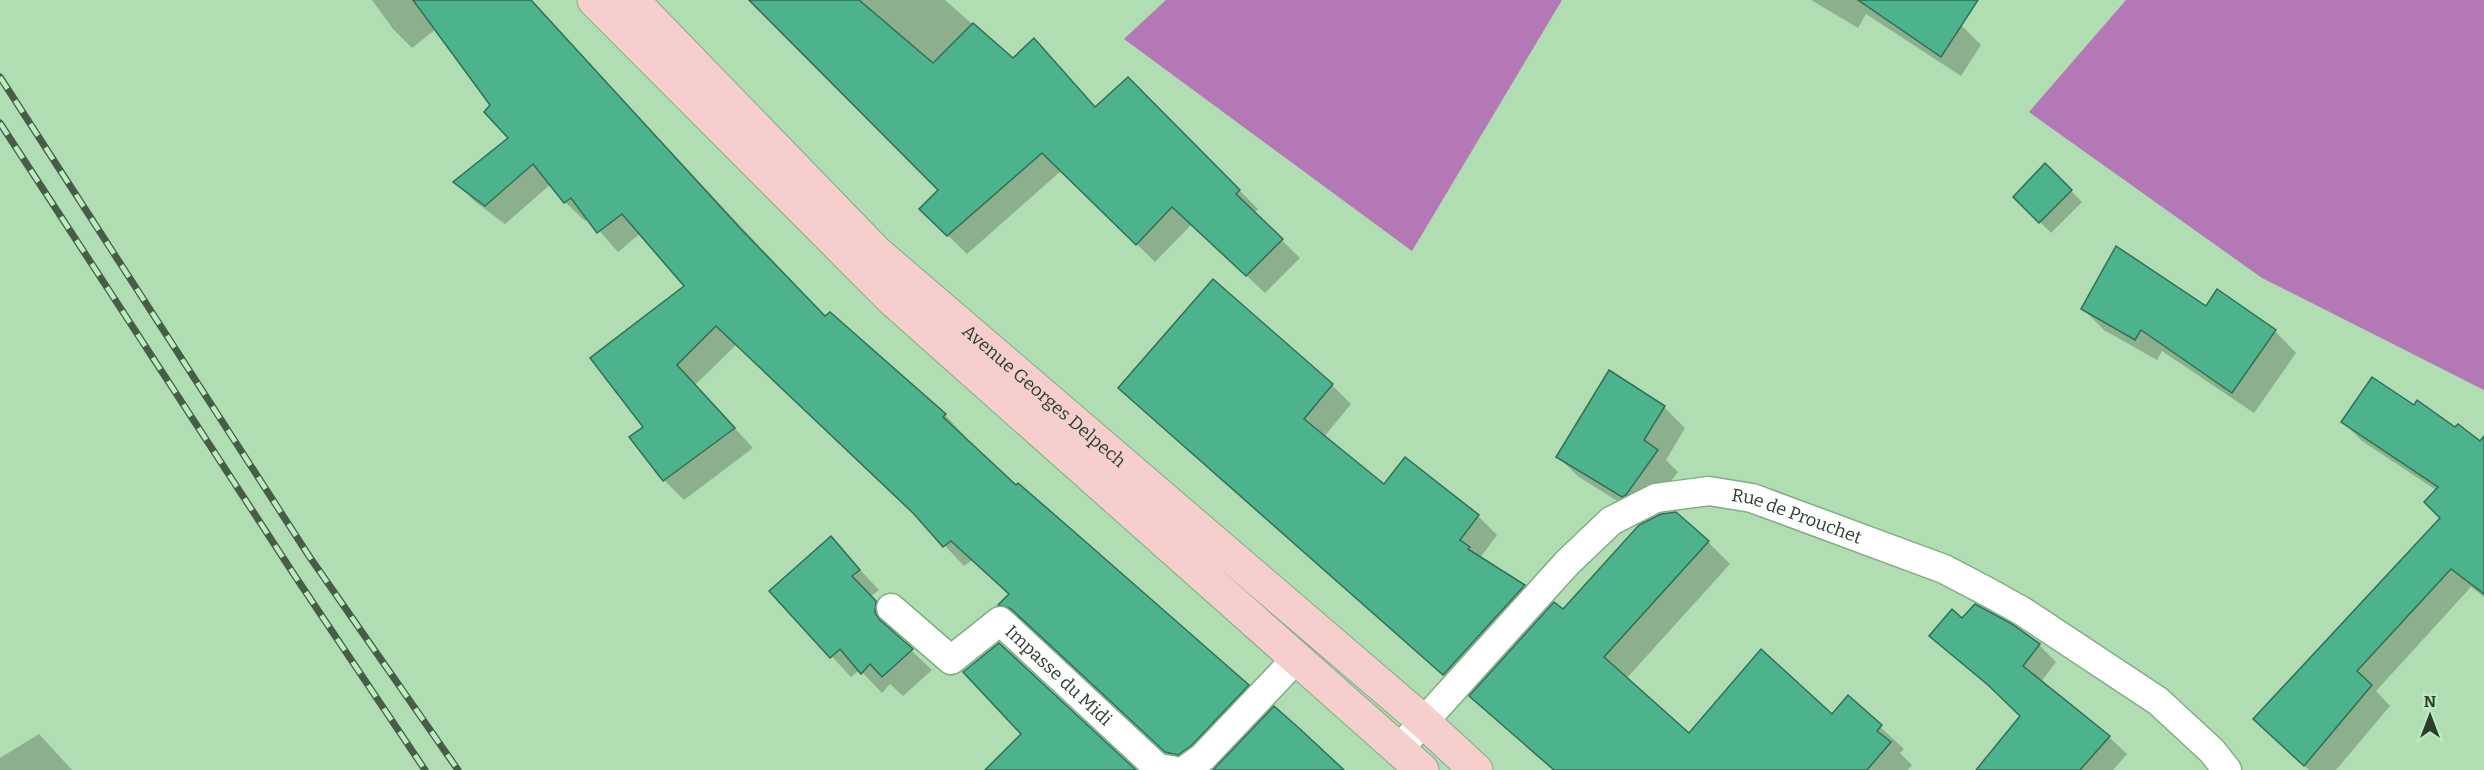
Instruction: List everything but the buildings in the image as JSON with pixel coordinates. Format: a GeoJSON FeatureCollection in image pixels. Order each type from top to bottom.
{"type":"FeatureCollection","features":[{"type":"Feature","properties":{"kind":"main road"},"geometry":{"type":"LineString","coordinates":[[594,0],[893,300],[1411,759]]}},
{"type":"Feature","properties":{"kind":"main road","name":"Avenue Georges Delpech"},"geometry":{"type":"LineString","coordinates":[[632,0],[876,252],[1423,721],[1476,770]]}},
{"type":"Feature","properties":{"kind":"lane","name":"Rue de Prouchet"},"geometry":{"type":"LineString","coordinates":[[1411,759],[1423,721],[1567,563],[1611,521],[1656,498],[1709,491],[1752,498],[1944,569],[1986,591],[2022,611],[2158,701],[2204,743],[2228,770]]}},
{"type":"Feature","properties":{"kind":"lane","name":"Impasse du Midi"},"geometry":{"type":"LineString","coordinates":[[891,608],[951,660],[1000,621],[1158,768],[1172,770]]}},
{"type":"Feature","properties":{"kind":"lane"},"geometry":{"type":"LineString","coordinates":[[1185,770],[1203,757],[1297,658]]}},
{"type":"Feature","properties":{"kind":"shaded area"},"geometry":{"type":"Polygon","coordinates":[[[1166,0],[1562,0],[1412,251],[1124,39],[1166,0]]]}},
{"type":"Feature","properties":{"kind":"shaded area"},"geometry":{"type":"Polygon","coordinates":[[[2126,0],[2484,0],[2484,390],[2262,278],[2029,112],[2126,0]]]}},
{"type":"Feature","properties":{"kind":"railway"},"geometry":{"type":"LineString","coordinates":[[0,77],[309,556],[458,770]]}},
{"type":"Feature","properties":{"kind":"railway"},"geometry":{"type":"LineString","coordinates":[[0,123],[293,573],[425,770]]}}]}
